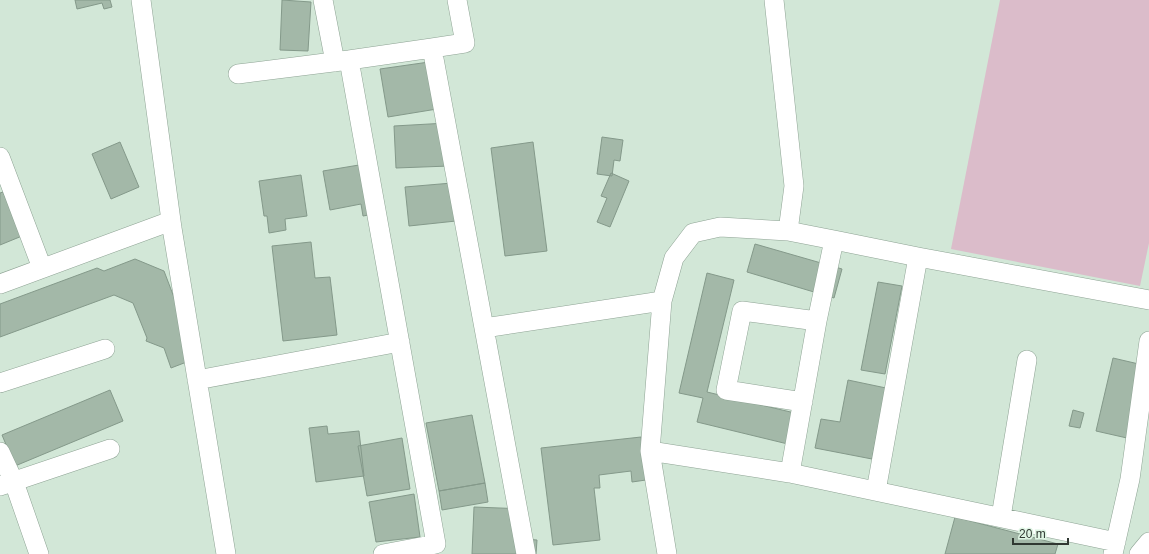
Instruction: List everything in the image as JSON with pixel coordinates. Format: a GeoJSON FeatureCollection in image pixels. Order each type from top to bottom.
{"type":"FeatureCollection","features":[{"type":"Feature","properties":{"kind":"street"},"geometry":{"type":"LineString","coordinates":[[141,0],[171,221],[226,554]]}},
{"type":"Feature","properties":{"kind":"street"},"geometry":{"type":"LineString","coordinates":[[323,0],[342,61],[400,342],[436,544],[383,554]]}},
{"type":"Feature","properties":{"kind":"street"},"geometry":{"type":"LineString","coordinates":[[238,74],[465,43],[457,0]]}},
{"type":"Feature","properties":{"kind":"street"},"geometry":{"type":"LineString","coordinates":[[774,0],[794,186],[788,231]]}},
{"type":"Feature","properties":{"kind":"street"},"geometry":{"type":"LineString","coordinates":[[432,48],[526,554]]}},
{"type":"Feature","properties":{"kind":"street"},"geometry":{"type":"LineString","coordinates":[[0,157],[42,268]]}},
{"type":"Feature","properties":{"kind":"street"},"geometry":{"type":"LineString","coordinates":[[0,284],[171,221]]}},
{"type":"Feature","properties":{"kind":"street"},"geometry":{"type":"LineString","coordinates":[[667,554],[650,451],[662,301],[674,258],[693,233],[720,227],[788,231],[1149,300]]}},
{"type":"Feature","properties":{"kind":"street"},"geometry":{"type":"LineString","coordinates":[[790,473],[817,321],[834,240]]}},
{"type":"Feature","properties":{"kind":"street"},"geometry":{"type":"LineString","coordinates":[[876,491],[918,257]]}},
{"type":"Feature","properties":{"kind":"street"},"geometry":{"type":"LineString","coordinates":[[484,328],[662,301]]}},
{"type":"Feature","properties":{"kind":"street"},"geometry":{"type":"LineString","coordinates":[[803,402],[726,390],[742,311],[817,321]]}},
{"type":"Feature","properties":{"kind":"street"},"geometry":{"type":"LineString","coordinates":[[650,451],[790,473],[1001,517],[1115,548],[1130,479],[1149,341]]}},
{"type":"Feature","properties":{"kind":"street"},"geometry":{"type":"LineString","coordinates":[[197,380],[400,342]]}},
{"type":"Feature","properties":{"kind":"street"},"geometry":{"type":"LineString","coordinates":[[0,383],[105,349]]}},
{"type":"Feature","properties":{"kind":"street"},"geometry":{"type":"LineString","coordinates":[[1001,517],[1027,360]]}},
{"type":"Feature","properties":{"kind":"street"},"geometry":{"type":"LineString","coordinates":[[7,484],[110,449]]}},
{"type":"Feature","properties":{"kind":"street"},"geometry":{"type":"LineString","coordinates":[[0,452],[7,484],[39,554]]}},
{"type":"Feature","properties":{"kind":"shaded area"},"geometry":{"type":"Polygon","coordinates":[[[1000,0],[1149,0],[1149,243],[1140,286],[951,249],[1000,0]]]}},
{"type":"Feature","properties":{"kind":"building"},"geometry":{"type":"Polygon","coordinates":[[[75,0],[110,0],[112,7],[104,9],[102,3],[77,9],[75,0]]]}},
{"type":"Feature","properties":{"kind":"building"},"geometry":{"type":"Polygon","coordinates":[[[282,0],[311,2],[308,51],[280,50],[282,0]]]}},
{"type":"Feature","properties":{"kind":"building"},"geometry":{"type":"Polygon","coordinates":[[[429,62],[437,109],[388,117],[380,69],[429,62]]]}},
{"type":"Feature","properties":{"kind":"building"},"geometry":{"type":"Polygon","coordinates":[[[447,123],[449,166],[396,168],[394,126],[447,123]]]}},
{"type":"Feature","properties":{"kind":"building"},"geometry":{"type":"Polygon","coordinates":[[[602,137],[623,140],[620,161],[614,160],[612,176],[597,174],[602,137]]]}},
{"type":"Feature","properties":{"kind":"building"},"geometry":{"type":"Polygon","coordinates":[[[120,142],[139,187],[111,199],[92,154],[120,142]]]}},
{"type":"Feature","properties":{"kind":"building"},"geometry":{"type":"Polygon","coordinates":[[[533,142],[547,251],[505,256],[491,148],[533,142]]]}},
{"type":"Feature","properties":{"kind":"building"},"geometry":{"type":"Polygon","coordinates":[[[371,163],[380,213],[363,216],[361,204],[330,210],[323,171],[371,163]]]}},
{"type":"Feature","properties":{"kind":"building"},"geometry":{"type":"Polygon","coordinates":[[[611,173],[629,181],[610,227],[597,222],[607,198],[601,196],[611,173]]]}},
{"type":"Feature","properties":{"kind":"building"},"geometry":{"type":"Polygon","coordinates":[[[301,175],[307,216],[285,219],[286,230],[269,233],[267,216],[264,216],[259,181],[301,175]]]}},
{"type":"Feature","properties":{"kind":"building"},"geometry":{"type":"Polygon","coordinates":[[[452,183],[456,221],[409,226],[405,187],[452,183]]]}},
{"type":"Feature","properties":{"kind":"building"},"geometry":{"type":"Polygon","coordinates":[[[3,192],[22,236],[0,245],[0,193],[3,192]]]}},
{"type":"Feature","properties":{"kind":"building"},"geometry":{"type":"Polygon","coordinates":[[[311,242],[315,278],[330,277],[337,335],[283,341],[272,246],[311,242]]]}},
{"type":"Feature","properties":{"kind":"building"},"geometry":{"type":"Polygon","coordinates":[[[755,244],[842,269],[834,298],[747,272],[755,244]]]}},
{"type":"Feature","properties":{"kind":"building"},"geometry":{"type":"Polygon","coordinates":[[[135,259],[164,271],[197,358],[171,368],[164,348],[146,341],[147,338],[133,303],[114,295],[0,337],[0,304],[97,268],[104,271],[135,259]]]}},
{"type":"Feature","properties":{"kind":"building"},"geometry":{"type":"Polygon","coordinates":[[[707,273],[734,280],[707,392],[803,415],[796,446],[697,422],[703,398],[679,393],[707,273]]]}},
{"type":"Feature","properties":{"kind":"building"},"geometry":{"type":"Polygon","coordinates":[[[878,282],[902,286],[885,374],[861,370],[878,282]]]}},
{"type":"Feature","properties":{"kind":"building"},"geometry":{"type":"Polygon","coordinates":[[[1113,358],[1143,365],[1127,438],[1096,431],[1113,358]]]}},
{"type":"Feature","properties":{"kind":"building"},"geometry":{"type":"Polygon","coordinates":[[[848,380],[886,388],[872,459],[815,448],[821,419],[840,422],[848,380]]]}},
{"type":"Feature","properties":{"kind":"building"},"geometry":{"type":"Polygon","coordinates":[[[110,390],[123,421],[15,466],[2,435],[110,390]]]}},
{"type":"Feature","properties":{"kind":"building"},"geometry":{"type":"Polygon","coordinates":[[[1073,410],[1084,413],[1080,428],[1069,426],[1073,410]]]}},
{"type":"Feature","properties":{"kind":"building"},"geometry":{"type":"Polygon","coordinates":[[[472,415],[485,483],[439,491],[426,423],[472,415]]]}},
{"type":"Feature","properties":{"kind":"building"},"geometry":{"type":"Polygon","coordinates":[[[327,426],[328,434],[359,431],[364,476],[316,482],[309,428],[327,426]]]}},
{"type":"Feature","properties":{"kind":"building"},"geometry":{"type":"Polygon","coordinates":[[[641,437],[646,480],[632,482],[631,471],[599,475],[600,488],[594,488],[600,540],[553,545],[541,448],[641,437]]]}},
{"type":"Feature","properties":{"kind":"building"},"geometry":{"type":"Polygon","coordinates":[[[402,438],[410,489],[367,496],[358,446],[402,438]]]}},
{"type":"Feature","properties":{"kind":"building"},"geometry":{"type":"Polygon","coordinates":[[[485,483],[488,502],[442,510],[439,491],[485,483]]]}},
{"type":"Feature","properties":{"kind":"building"},"geometry":{"type":"Polygon","coordinates":[[[414,494],[420,537],[376,542],[369,502],[414,494]]]}},
{"type":"Feature","properties":{"kind":"building"},"geometry":{"type":"Polygon","coordinates":[[[474,507],[525,509],[524,539],[537,540],[536,554],[472,554],[474,507]]]}},
{"type":"Feature","properties":{"kind":"building"},"geometry":{"type":"Polygon","coordinates":[[[955,517],[1058,544],[1055,554],[945,554],[955,517]]]}}]}
